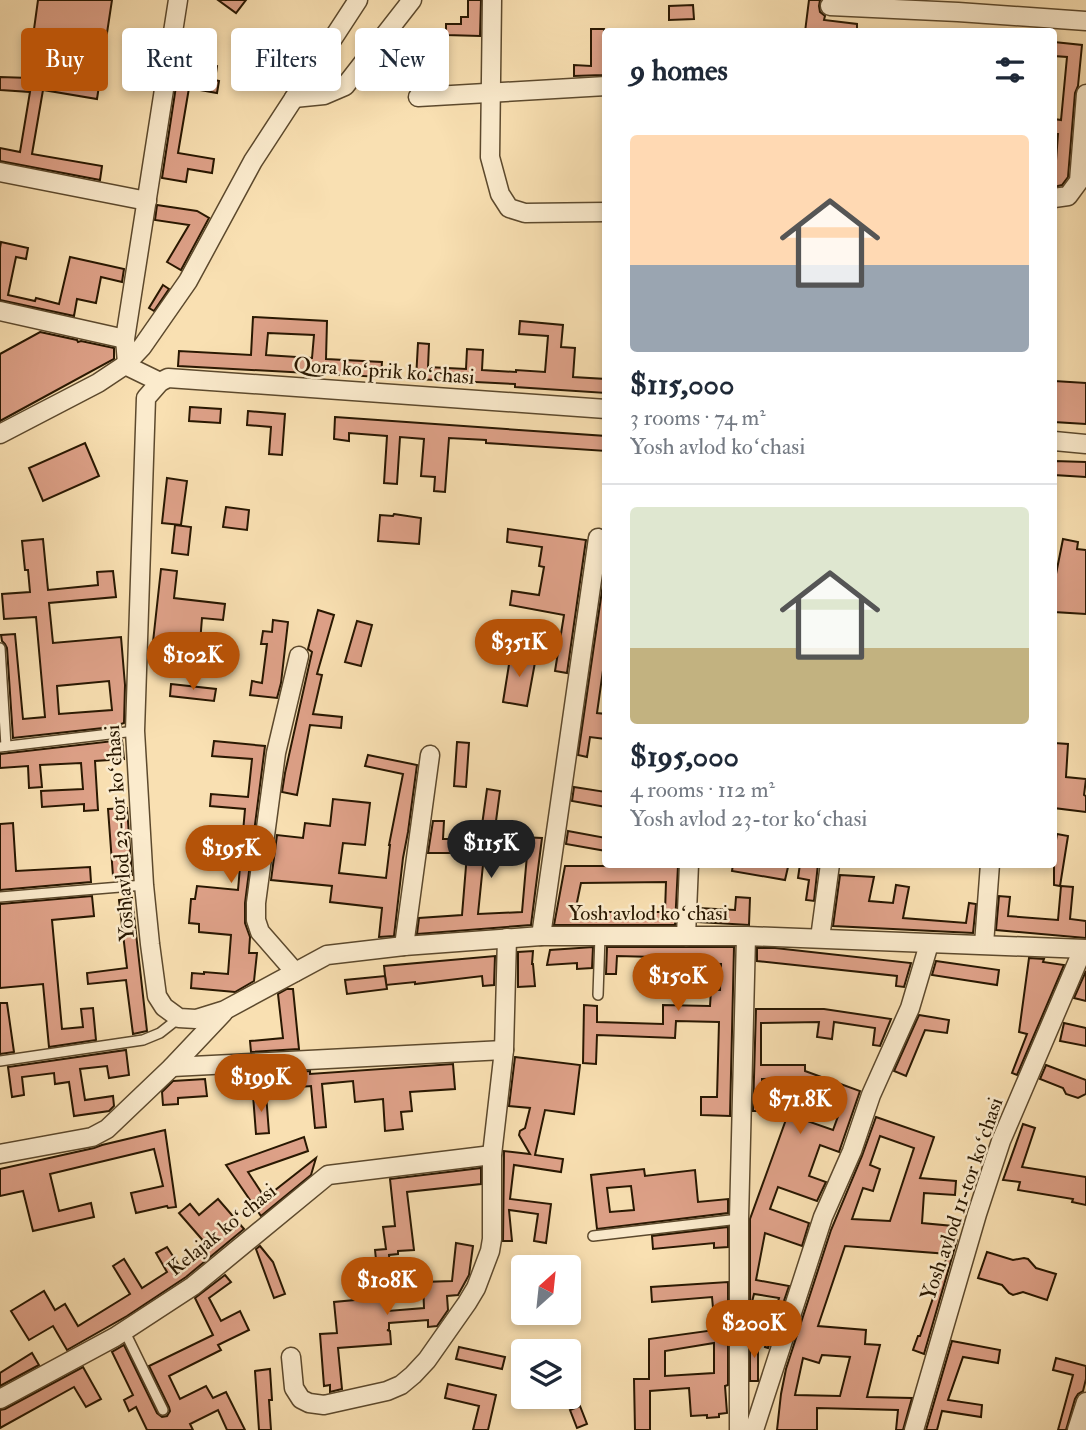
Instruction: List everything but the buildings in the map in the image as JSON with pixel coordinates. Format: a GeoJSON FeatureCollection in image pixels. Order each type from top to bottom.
{"type":"FeatureCollection","features":[{"type":"Feature","properties":{"kind":"street"},"geometry":{"type":"LineString","coordinates":[[140,372],[125,339],[178,0]]}},
{"type":"Feature","properties":{"kind":"street"},"geometry":{"type":"LineString","coordinates":[[140,372],[142,347],[188,281],[253,161],[358,0]]}},
{"type":"Feature","properties":{"kind":"street"},"geometry":{"type":"LineString","coordinates":[[294,98],[324,95],[345,86],[412,0]]}},
{"type":"Feature","properties":{"kind":"street"},"geometry":{"type":"LineString","coordinates":[[492,0],[490,157],[500,194],[509,208],[525,213],[602,212]]}},
{"type":"Feature","properties":{"kind":"street"},"geometry":{"type":"LineString","coordinates":[[830,6],[958,6],[1086,21]]}},
{"type":"Feature","properties":{"kind":"street"},"geometry":{"type":"LineString","coordinates":[[418,97],[602,86]]}},
{"type":"Feature","properties":{"kind":"street"},"geometry":{"type":"LineString","coordinates":[[1057,198],[1068,196],[1079,181],[1086,94]]}},
{"type":"Feature","properties":{"kind":"street"},"geometry":{"type":"LineString","coordinates":[[0,172],[147,201]]}},
{"type":"Feature","properties":{"kind":"street"},"geometry":{"type":"LineString","coordinates":[[0,311],[125,339]]}},
{"type":"Feature","properties":{"kind":"street"},"geometry":{"type":"LineString","coordinates":[[0,434],[98,383],[140,372]]}},
{"type":"Feature","properties":{"kind":"street","name":"Qora koʻprik koʻchasi"},"geometry":{"type":"LineString","coordinates":[[140,372],[168,378],[602,409]]}},
{"type":"Feature","properties":{"kind":"street","name":"Yosh avlod 23-tor koʻchasi"},"geometry":{"type":"LineString","coordinates":[[140,372],[146,398],[135,731],[144,885],[158,996],[164,1007],[179,1018]]}},
{"type":"Feature","properties":{"kind":"street"},"geometry":{"type":"LineString","coordinates":[[1057,441],[1086,444]]}},
{"type":"Feature","properties":{"kind":"street"},"geometry":{"type":"LineString","coordinates":[[541,936],[598,538]]}},
{"type":"Feature","properties":{"kind":"street"},"geometry":{"type":"LineString","coordinates":[[295,972],[260,932],[256,920],[256,903],[276,754],[299,656]]}},
{"type":"Feature","properties":{"kind":"street"},"geometry":{"type":"LineString","coordinates":[[404,946],[430,755]]}},
{"type":"Feature","properties":{"kind":"street"},"geometry":{"type":"LineString","coordinates":[[686,936],[689,868]]}},
{"type":"Feature","properties":{"kind":"street"},"geometry":{"type":"LineString","coordinates":[[820,938],[829,868]]}},
{"type":"Feature","properties":{"kind":"street"},"geometry":{"type":"LineString","coordinates":[[984,944],[990,868]]}},
{"type":"Feature","properties":{"kind":"street"},"geometry":{"type":"LineString","coordinates":[[739,1430],[739,1219],[747,936]]}},
{"type":"Feature","properties":{"kind":"street","name":"Yosh avlod koʻchasi"},"geometry":{"type":"LineString","coordinates":[[225,1010],[327,955],[507,938],[747,936],[1084,949]]}},
{"type":"Feature","properties":{"kind":"street"},"geometry":{"type":"LineString","coordinates":[[291,1357],[294,1388],[301,1399],[309,1403],[324,1405],[387,1391],[413,1376],[427,1360],[476,1288],[492,1239],[492,1156],[504,1050],[507,938]]}},
{"type":"Feature","properties":{"kind":"street"},"geometry":{"type":"LineString","coordinates":[[754,1430],[823,1217],[852,1151],[871,1096],[910,1008],[929,944]]}},
{"type":"Feature","properties":{"kind":"street","name":"Yosh avlod 11-tor koʻchasi"},"geometry":{"type":"LineString","coordinates":[[914,1430],[1001,1141],[1084,949]]}},
{"type":"Feature","properties":{"kind":"street"},"geometry":{"type":"LineString","coordinates":[[179,1018],[196,1019],[225,1010]]}},
{"type":"Feature","properties":{"kind":"street"},"geometry":{"type":"LineString","coordinates":[[0,1154],[92,1137],[107,1129],[172,1067],[225,1010]]}},
{"type":"Feature","properties":{"kind":"street"},"geometry":{"type":"LineString","coordinates":[[172,1067],[504,1050]]}},
{"type":"Feature","properties":{"kind":"street","name":"Kelajak koʻchasi"},"geometry":{"type":"LineString","coordinates":[[0,1399],[124,1330],[193,1286],[328,1175],[492,1156]]}},
{"type":"Feature","properties":{"kind":"street"},"geometry":{"type":"LineString","coordinates":[[1077,1430],[1086,1402]]}},
{"type":"Feature","properties":{"kind":"lane"},"geometry":{"type":"LineString","coordinates":[[0,648],[3,746],[135,731]]}},
{"type":"Feature","properties":{"kind":"lane"},"geometry":{"type":"LineString","coordinates":[[0,897],[144,885]]}},
{"type":"Feature","properties":{"kind":"lane"},"geometry":{"type":"LineString","coordinates":[[598,995],[600,936]]}},
{"type":"Feature","properties":{"kind":"lane"},"geometry":{"type":"LineString","coordinates":[[0,1060],[143,1040],[160,1033],[179,1018]]}},
{"type":"Feature","properties":{"kind":"lane"},"geometry":{"type":"LineString","coordinates":[[593,1236],[739,1219]]}},
{"type":"Feature","properties":{"kind":"lane"},"geometry":{"type":"LineString","coordinates":[[124,1330],[163,1410]]}}]}
